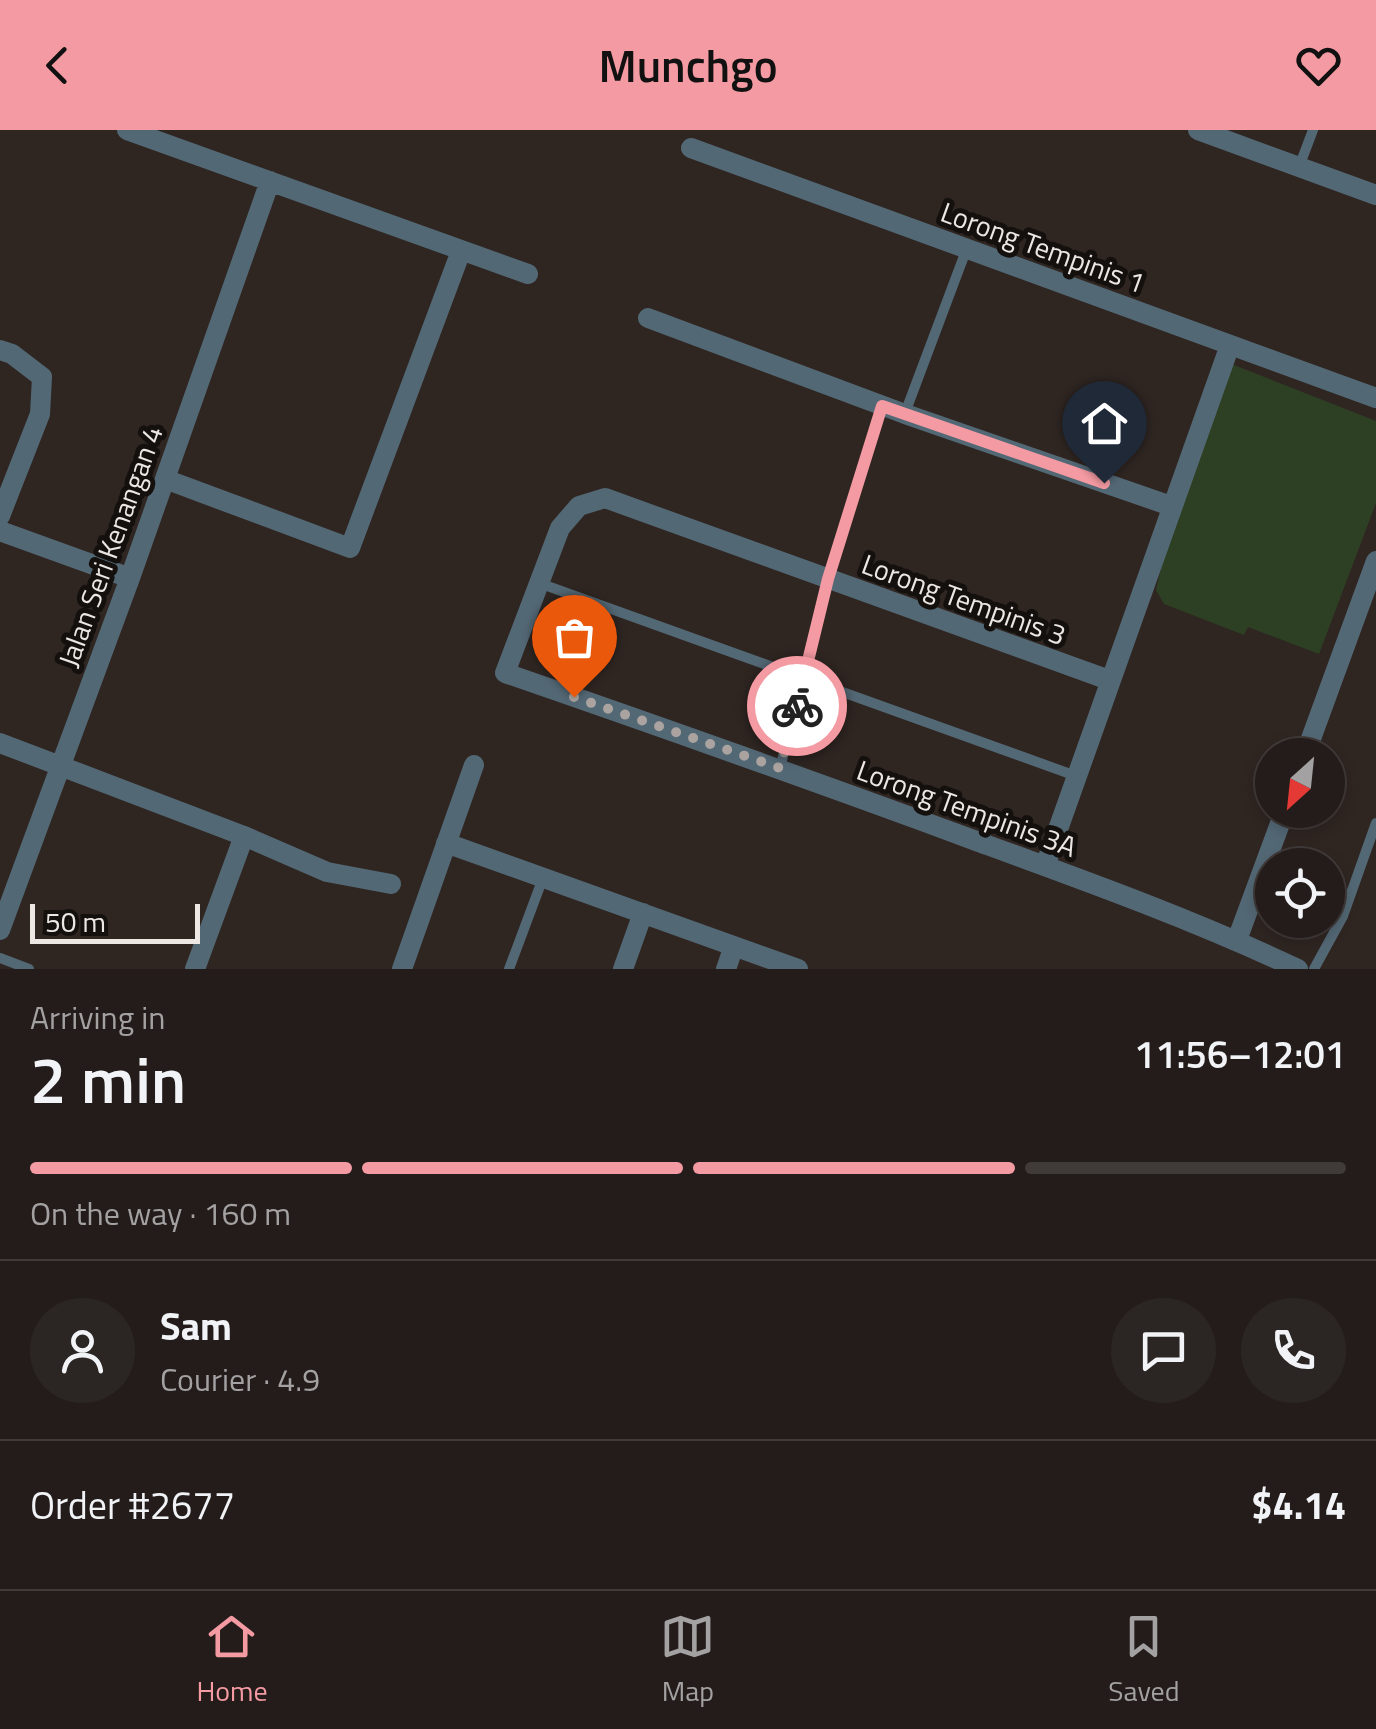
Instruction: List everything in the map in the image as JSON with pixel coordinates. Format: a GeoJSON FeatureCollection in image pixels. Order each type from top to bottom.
{"type":"FeatureCollection","features":[{"type":"Feature","properties":{"kind":"street"},"geometry":{"type":"LineString","coordinates":[[128,130],[528,274]]}},
{"type":"Feature","properties":{"kind":"street"},"geometry":{"type":"LineString","coordinates":[[1198,130],[1376,195]]}},
{"type":"Feature","properties":{"kind":"street","name":"Lorong Tempinis 1"},"geometry":{"type":"LineString","coordinates":[[691,148],[1376,398]]}},
{"type":"Feature","properties":{"kind":"street","name":"Jalan Seri Kenangan 4"},"geometry":{"type":"LineString","coordinates":[[0,930],[130,578],[270,180]]}},
{"type":"Feature","properties":{"kind":"street"},"geometry":{"type":"LineString","coordinates":[[165,478],[350,548],[461,251]]}},
{"type":"Feature","properties":{"kind":"street"},"geometry":{"type":"LineString","coordinates":[[648,318],[882,406],[1171,506]]}},
{"type":"Feature","properties":{"kind":"street"},"geometry":{"type":"LineString","coordinates":[[1045,866],[1230,345]]}},
{"type":"Feature","properties":{"kind":"street"},"geometry":{"type":"LineString","coordinates":[[0,350],[12,354],[42,377],[40,414],[0,516]]}},
{"type":"Feature","properties":{"kind":"street","name":"Lorong Tempinis 3"},"geometry":{"type":"LineString","coordinates":[[506,673],[560,528],[579,506],[605,498],[1108,680]]}},
{"type":"Feature","properties":{"kind":"street"},"geometry":{"type":"LineString","coordinates":[[0,530],[130,578]]}},
{"type":"Feature","properties":{"kind":"street"},"geometry":{"type":"LineString","coordinates":[[1311,738],[1375,564]]}},
{"type":"Feature","properties":{"kind":"street","name":"Lorong Tempinis 3A"},"geometry":{"type":"LineString","coordinates":[[506,673],[1045,866],[1237,940],[1298,969]]}},
{"type":"Feature","properties":{"kind":"street"},"geometry":{"type":"LineString","coordinates":[[0,743],[244,836],[327,872],[391,884]]}},
{"type":"Feature","properties":{"kind":"street"},"geometry":{"type":"LineString","coordinates":[[402,969],[474,765]]}},
{"type":"Feature","properties":{"kind":"street"},"geometry":{"type":"LineString","coordinates":[[1237,940],[1278,828]]}},
{"type":"Feature","properties":{"kind":"street"},"geometry":{"type":"LineString","coordinates":[[195,969],[244,836]]}},
{"type":"Feature","properties":{"kind":"street"},"geometry":{"type":"LineString","coordinates":[[446,843],[798,969]]}},
{"type":"Feature","properties":{"kind":"street"},"geometry":{"type":"LineString","coordinates":[[623,969],[643,913]]}},
{"type":"Feature","properties":{"kind":"street"},"geometry":{"type":"LineString","coordinates":[[726,969],[734,946]]}},
{"type":"Feature","properties":{"kind":"lane"},"geometry":{"type":"LineString","coordinates":[[1299,167],[1313,130]]}},
{"type":"Feature","properties":{"kind":"lane"},"geometry":{"type":"LineString","coordinates":[[905,414],[967,248]]}},
{"type":"Feature","properties":{"kind":"lane"},"geometry":{"type":"LineString","coordinates":[[780,768],[828,579],[882,406]]}},
{"type":"Feature","properties":{"kind":"lane"},"geometry":{"type":"LineString","coordinates":[[539,583],[1076,776]]}},
{"type":"Feature","properties":{"kind":"lane"},"geometry":{"type":"LineString","coordinates":[[1314,969],[1343,916],[1376,824]]}},
{"type":"Feature","properties":{"kind":"lane"},"geometry":{"type":"LineString","coordinates":[[510,969],[543,878]]}},
{"type":"Feature","properties":{"kind":"lane"},"geometry":{"type":"LineString","coordinates":[[0,958],[29,969]]}},
{"type":"Feature","properties":{"kind":"green space"},"geometry":{"type":"Polygon","coordinates":[[[1229,363],[1376,421],[1376,503],[1319,654],[1248,627],[1244,635],[1164,604],[1156,590],[1170,529],[1229,363]]]}},
{"type":"Feature","properties":{"kind":"way so far"},"geometry":{"type":"LineString","coordinates":[[574,697],[780,768],[797,706]]}},
{"type":"Feature","properties":{"kind":"route"},"geometry":{"type":"LineString","coordinates":[[797,706],[828,579],[882,406],[1104,483]]}}]}
